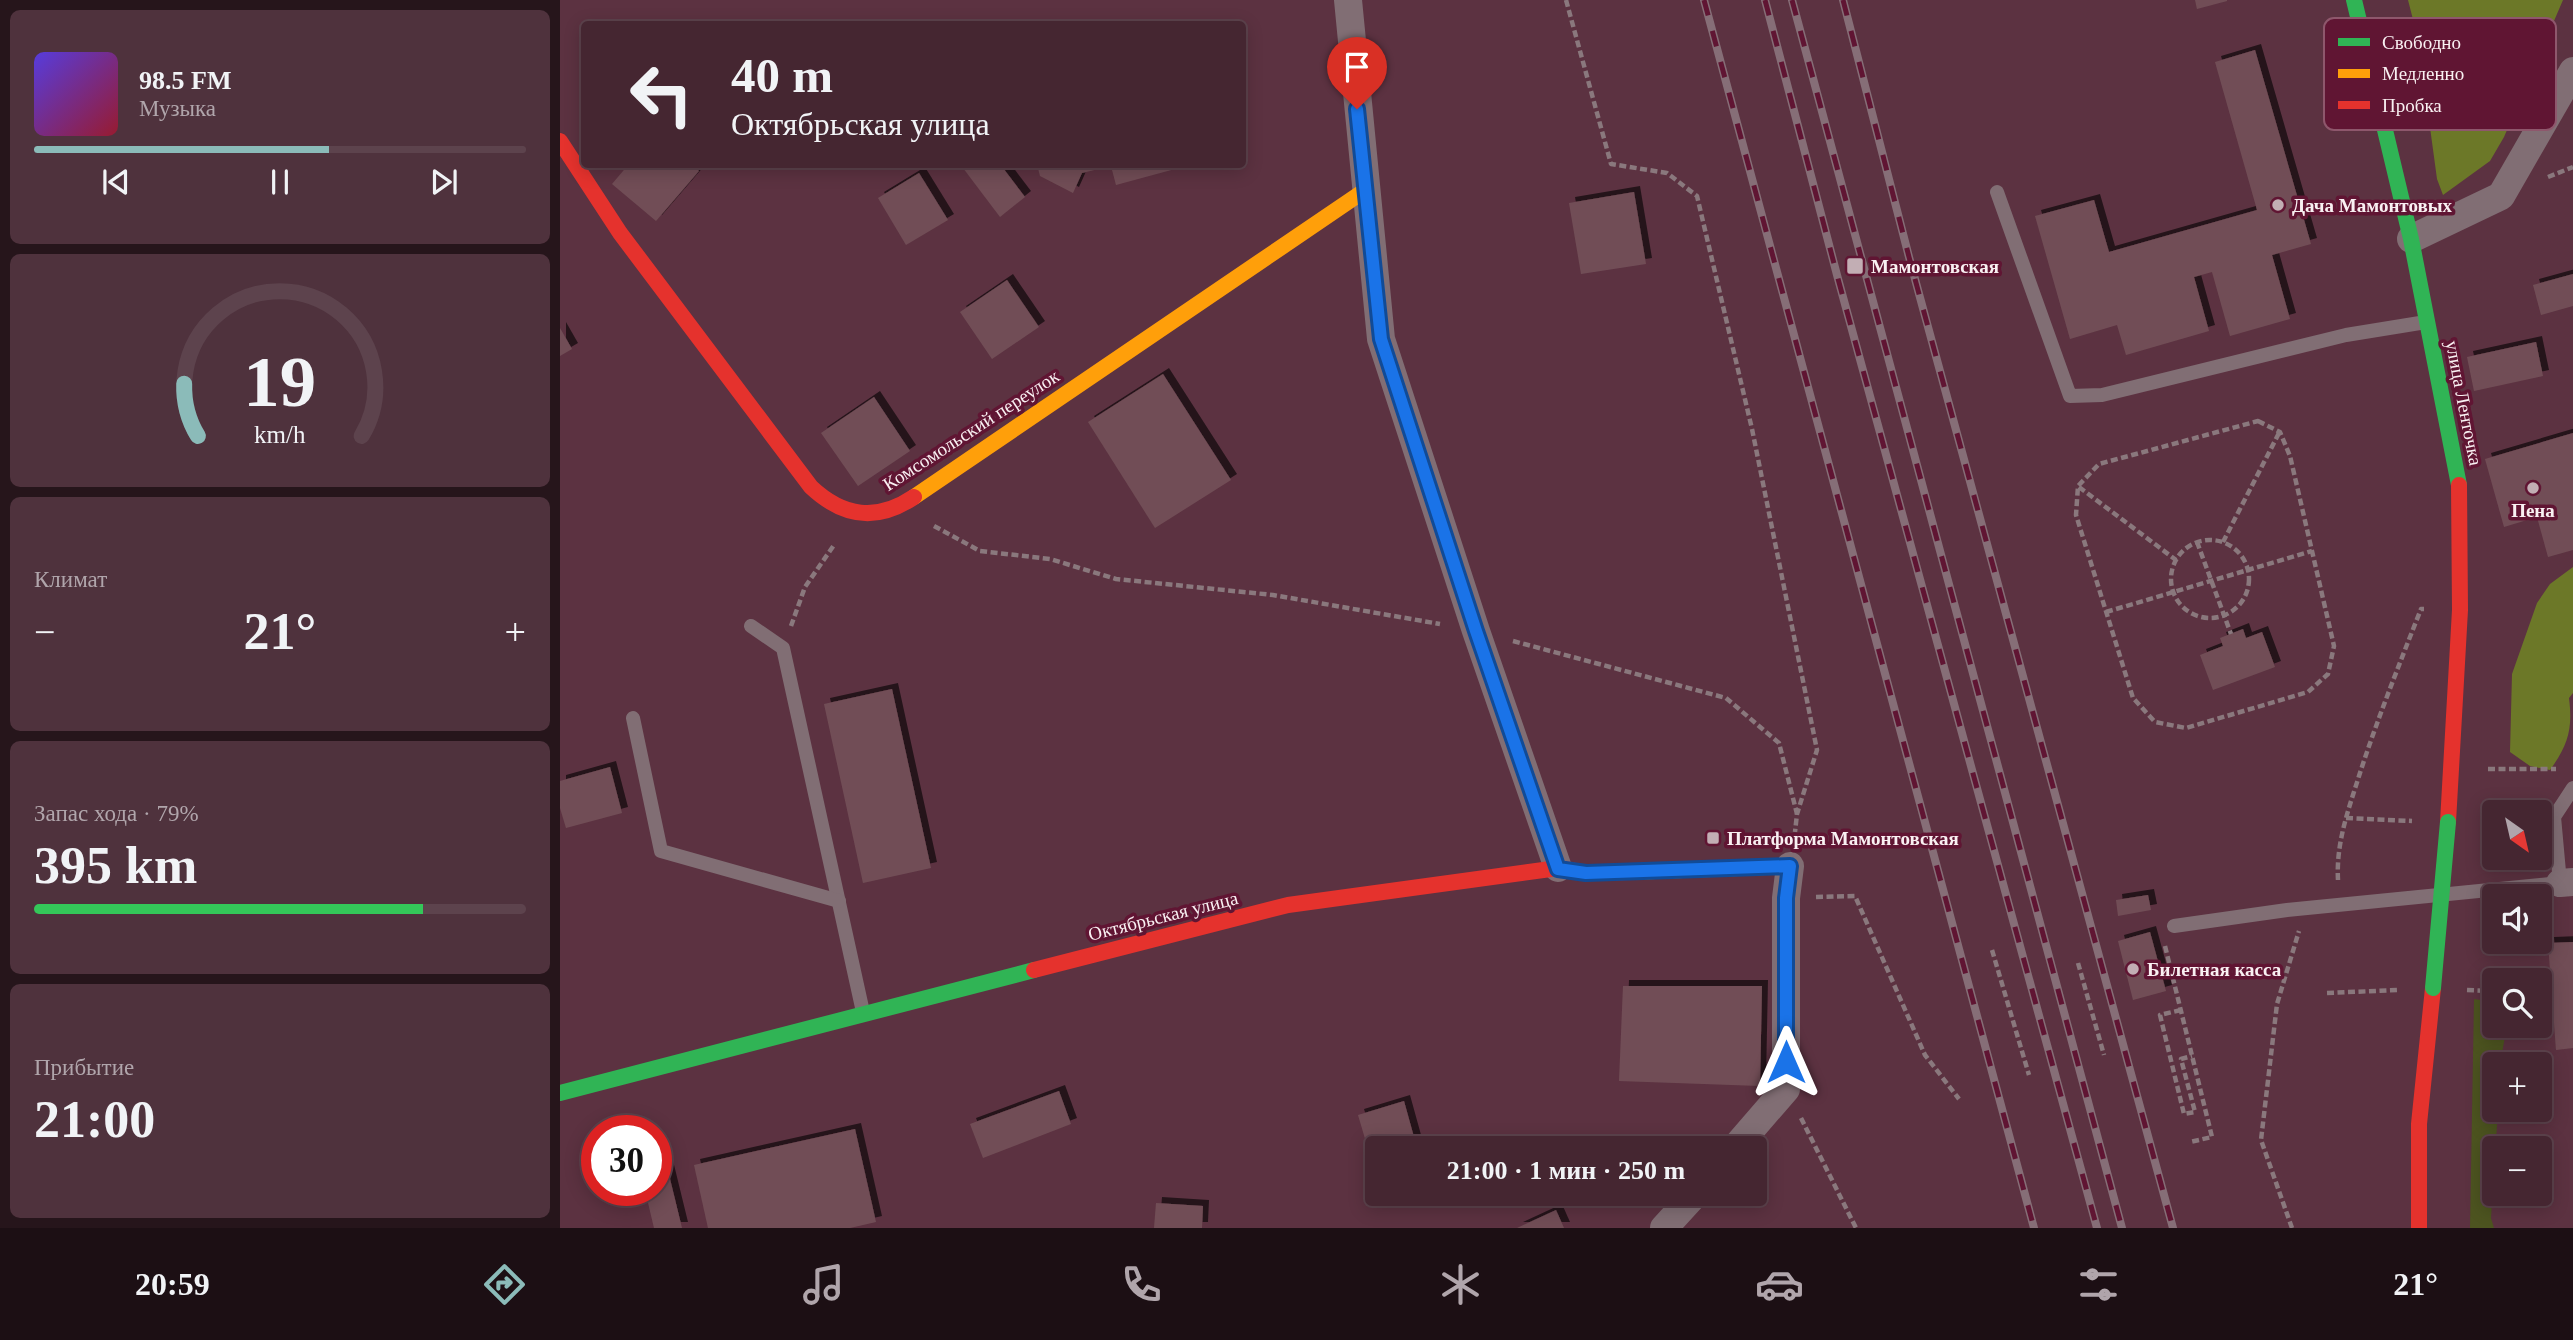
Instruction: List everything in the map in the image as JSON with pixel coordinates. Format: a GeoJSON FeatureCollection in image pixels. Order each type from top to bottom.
{"type":"FeatureCollection","features":[{"type":"Feature","properties":{"kind":"street"},"geometry":{"type":"LineString","coordinates":[[1348,0],[1364,191],[1381,339],[1476,631],[1558,869]]}},
{"type":"Feature","properties":{"kind":"street","name":"улица Ленточка"},"geometry":{"type":"LineString","coordinates":[[2354,0],[2358,18]]}},
{"type":"Feature","properties":{"kind":"street"},"geometry":{"type":"LineString","coordinates":[[2556,101],[2573,71]]}},
{"type":"Feature","properties":{"kind":"street","name":"улица Ленточка"},"geometry":{"type":"LineString","coordinates":[[2385,130],[2411,239],[2460,489],[2460,610],[2448,822],[2419,1124],[2419,1228]]}},
{"type":"Feature","properties":{"kind":"street"},"geometry":{"type":"LineString","coordinates":[[2411,239],[2501,196],[2539,130]]}},
{"type":"Feature","properties":{"kind":"street"},"geometry":{"type":"LineString","coordinates":[[560,141],[628,244],[798,473],[832,508],[848,512]]}},
{"type":"Feature","properties":{"kind":"street","name":"Комсомольский переулок"},"geometry":{"type":"LineString","coordinates":[[848,512],[859,515],[899,507],[1364,191]]}},
{"type":"Feature","properties":{"kind":"street"},"geometry":{"type":"LineString","coordinates":[[1745,1136],[1786,1089],[1786,898],[1790,866]]}},
{"type":"Feature","properties":{"kind":"street","name":"Октябрьская улица"},"geometry":{"type":"LineString","coordinates":[[560,1093],[1288,905],[1558,869],[1586,873],[1790,866]]}},
{"type":"Feature","properties":{"kind":"street"},"geometry":{"type":"LineString","coordinates":[[1664,1228],[1684,1206]]}},
{"type":"Feature","properties":{"kind":"lane"},"geometry":{"type":"LineString","coordinates":[[1997,192],[2070,396],[2102,395],[2346,335],[2427,322]]}},
{"type":"Feature","properties":{"kind":"lane"},"geometry":{"type":"LineString","coordinates":[[751,626],[783,648],[863,1015]]}},
{"type":"Feature","properties":{"kind":"lane"},"geometry":{"type":"LineString","coordinates":[[633,718],[661,851],[839,901]]}},
{"type":"Feature","properties":{"kind":"lane"},"geometry":{"type":"LineString","coordinates":[[2174,926],[2306,908],[2566,882],[2554,817],[2573,788]]}},
{"type":"Feature","properties":{"kind":"path"},"geometry":{"type":"LineString","coordinates":[[899,507],[980,551],[1050,559],[1116,579],[1273,595],[1476,631],[1726,698],[1779,743],[1797,814],[1817,750],[1752,429],[1697,196],[1667,173],[1611,163],[1566,0]]}},
{"type":"Feature","properties":{"kind":"path"},"geometry":{"type":"LineString","coordinates":[[2258,421],[2280,432],[2290,456],[2334,646],[2328,674],[2308,692],[2186,728],[2155,722],[2133,698],[2076,515],[2078,486],[2099,464],[2258,421]]}},
{"type":"Feature","properties":{"kind":"path"},"geometry":{"type":"LineString","coordinates":[[2223,542],[2280,432]]}},
{"type":"Feature","properties":{"kind":"path"},"geometry":{"type":"LineString","coordinates":[[2078,486],[2176,560]]}},
{"type":"Feature","properties":{"kind":"path"},"geometry":{"type":"LineString","coordinates":[[783,648],[804,587],[840,538],[848,512]]}},
{"type":"Feature","properties":{"kind":"path"},"geometry":{"type":"LineString","coordinates":[[2197,542],[2231,634]]}},
{"type":"Feature","properties":{"kind":"path"},"geometry":{"type":"LineString","coordinates":[[2197,542],[2223,542],[2236,549],[2248,570],[2249,586],[2244,598],[2225,616],[2199,617],[2187,611],[2174,592],[2171,573],[2176,560],[2185,549],[2197,542]]}},
{"type":"Feature","properties":{"kind":"path"},"geometry":{"type":"LineString","coordinates":[[2106,612],[2312,551]]}},
{"type":"Feature","properties":{"kind":"path"},"geometry":{"type":"LineString","coordinates":[[2339,906],[2336,852],[2346,818],[2372,735],[2421,609],[2430,610]]}},
{"type":"Feature","properties":{"kind":"path"},"geometry":{"type":"LineString","coordinates":[[2488,769],[2539,771]]}},
{"type":"Feature","properties":{"kind":"path"},"geometry":{"type":"LineString","coordinates":[[2346,818],[2448,822]]}},
{"type":"Feature","properties":{"kind":"path"},"geometry":{"type":"LineString","coordinates":[[1786,898],[1855,896],[1925,1055],[1959,1099]]}},
{"type":"Feature","properties":{"kind":"path"},"geometry":{"type":"LineString","coordinates":[[2292,1228],[2261,1140],[2277,1004],[2306,908]]}},
{"type":"Feature","properties":{"kind":"path"},"geometry":{"type":"LineString","coordinates":[[2174,926],[2161,932],[2212,1137],[2190,1142]]}},
{"type":"Feature","properties":{"kind":"path"},"geometry":{"type":"LineString","coordinates":[[1992,950],[2029,1075]]}},
{"type":"Feature","properties":{"kind":"path"},"geometry":{"type":"LineString","coordinates":[[2078,962],[2104,1055]]}},
{"type":"Feature","properties":{"kind":"path"},"geometry":{"type":"LineString","coordinates":[[2327,993],[2433,988]]}},
{"type":"Feature","properties":{"kind":"path"},"geometry":{"type":"LineString","coordinates":[[2181,1010],[2160,1015],[2184,1114],[2196,1112],[2181,1059],[2192,1056]]}},
{"type":"Feature","properties":{"kind":"path"},"geometry":{"type":"LineString","coordinates":[[1786,1089],[1856,1228]]}},
{"type":"Feature","properties":{"kind":"green space"},"geometry":{"type":"Polygon","coordinates":[[[2408,0],[2563,0],[2555,18],[2413,18],[2408,0]]]}},
{"type":"Feature","properties":{"kind":"green space"},"geometry":{"type":"Polygon","coordinates":[[[2430,130],[2507,130],[2490,161],[2443,195],[2437,179],[2430,130]]]}},
{"type":"Feature","properties":{"kind":"green space"},"geometry":{"type":"Polygon","coordinates":[[[2573,567],[2573,693],[2569,698],[2568,736],[2550,770],[2530,766],[2510,752],[2512,674],[2537,603],[2550,584],[2573,567]]]}},
{"type":"Feature","properties":{"kind":"green space"},"geometry":{"type":"Polygon","coordinates":[[[2474,999],[2482,1000],[2482,1038],[2505,1038],[2502,1052],[2482,1052],[2482,1122],[2497,1122],[2496,1136],[2482,1136],[2482,1206],[2492,1206],[2494,1228],[2470,1228],[2474,999]]]}},
{"type":"Feature","properties":{"kind":"building"},"geometry":{"type":"Polygon","coordinates":[[[2195,0],[2227,0],[2227,1],[2197,9],[2195,0]]]}},
{"type":"Feature","properties":{"kind":"building","name":"Дача Мамонтовых"},"geometry":{"type":"Polygon","coordinates":[[[2255,50],[2311,244],[2272,255],[2290,319],[2230,336],[2212,272],[2194,277],[2209,331],[2126,355],[2117,325],[2070,339],[2035,216],[2094,200],[2109,252],[2257,210],[2215,62],[2255,50]]]}},
{"type":"Feature","properties":{"kind":"building"},"geometry":{"type":"Polygon","coordinates":[[[626,168],[696,168],[699,171],[656,221],[612,184],[626,168]]]}},
{"type":"Feature","properties":{"kind":"building"},"geometry":{"type":"Polygon","coordinates":[[[963,168],[1003,168],[1025,197],[1000,217],[963,168]]]}},
{"type":"Feature","properties":{"kind":"building"},"geometry":{"type":"Polygon","coordinates":[[[1038,168],[1103,168],[1082,173],[1073,193],[1040,176],[1038,168]]]}},
{"type":"Feature","properties":{"kind":"building"},"geometry":{"type":"Polygon","coordinates":[[[1112,168],[1175,168],[1175,169],[1116,185],[1112,168]]]}},
{"type":"Feature","properties":{"kind":"building"},"geometry":{"type":"Polygon","coordinates":[[[919,173],[948,220],[906,245],[878,198],[919,173]]]}},
{"type":"Feature","properties":{"kind":"building"},"geometry":{"type":"Polygon","coordinates":[[[1634,192],[1646,264],[1581,274],[1569,203],[1634,192]]]}},
{"type":"Feature","properties":{"kind":"building"},"geometry":{"type":"Polygon","coordinates":[[[2573,274],[2573,306],[2541,315],[2533,285],[2573,274]]]}},
{"type":"Feature","properties":{"kind":"building"},"geometry":{"type":"Polygon","coordinates":[[[1007,280],[1039,327],[992,359],[960,312],[1007,280]]]}},
{"type":"Feature","properties":{"kind":"building"},"geometry":{"type":"Polygon","coordinates":[[[560,328],[572,349],[560,356],[560,328]]]}},
{"type":"Feature","properties":{"kind":"building"},"geometry":{"type":"Polygon","coordinates":[[[2536,342],[2543,376],[2474,391],[2467,357],[2536,342]]]}},
{"type":"Feature","properties":{"kind":"building"},"geometry":{"type":"Polygon","coordinates":[[[1163,374],[1231,480],[1155,528],[1088,422],[1163,374]]]}},
{"type":"Feature","properties":{"kind":"building"},"geometry":{"type":"Polygon","coordinates":[[[874,397],[910,451],[858,486],[821,433],[874,397]]]}},
{"type":"Feature","properties":{"kind":"building","name":"Пена"},"geometry":{"type":"Polygon","coordinates":[[[2573,433],[2573,550],[2548,557],[2537,517],[2504,527],[2485,459],[2573,433]]]}},
{"type":"Feature","properties":{"kind":"building"},"geometry":{"type":"Polygon","coordinates":[[[2243,629],[2246,638],[2262,632],[2275,667],[2213,690],[2200,655],[2223,646],[2220,638],[2243,629]]]}},
{"type":"Feature","properties":{"kind":"building"},"geometry":{"type":"Polygon","coordinates":[[[892,689],[931,868],[863,883],[824,704],[892,689]]]}},
{"type":"Feature","properties":{"kind":"building"},"geometry":{"type":"Polygon","coordinates":[[[610,767],[622,813],[566,828],[560,808],[560,781],[610,767]]]}},
{"type":"Feature","properties":{"kind":"building"},"geometry":{"type":"Polygon","coordinates":[[[2148,895],[2151,910],[2118,916],[2116,900],[2148,895]]]}},
{"type":"Feature","properties":{"kind":"building"},"geometry":{"type":"Polygon","coordinates":[[[2150,932],[2166,991],[2133,1000],[2118,941],[2150,932]]]}},
{"type":"Feature","properties":{"kind":"building"},"geometry":{"type":"Polygon","coordinates":[[[2573,942],[2573,1048],[2556,1050],[2552,968],[2549,954],[2552,954],[2552,943],[2573,942]]]}},
{"type":"Feature","properties":{"kind":"building"},"geometry":{"type":"Polygon","coordinates":[[[1623,986],[1762,986],[1760,1086],[1619,1081],[1623,986]]]}},
{"type":"Feature","properties":{"kind":"building"},"geometry":{"type":"Polygon","coordinates":[[[1059,1091],[1071,1124],[983,1158],[970,1124],[1059,1091]]]}},
{"type":"Feature","properties":{"kind":"building"},"geometry":{"type":"Polygon","coordinates":[[[1404,1101],[1414,1136],[1365,1136],[1365,1139],[1358,1115],[1404,1101]]]}},
{"type":"Feature","properties":{"kind":"building"},"geometry":{"type":"Polygon","coordinates":[[[855,1129],[876,1222],[850,1228],[708,1228],[694,1165],[855,1129]]]}},
{"type":"Feature","properties":{"kind":"building"},"geometry":{"type":"Polygon","coordinates":[[[672,1187],[682,1228],[654,1228],[649,1206],[672,1206],[672,1187]]]}},
{"type":"Feature","properties":{"kind":"building"},"geometry":{"type":"Polygon","coordinates":[[[1156,1203],[1203,1206],[1202,1228],[1154,1228],[1156,1203]]]}},
{"type":"Feature","properties":{"kind":"building"},"geometry":{"type":"Polygon","coordinates":[[[1556,1210],[1564,1228],[1517,1228],[1556,1210]]]}},
{"type":"Feature","properties":{"kind":"railway"},"geometry":{"type":"LineString","coordinates":[[1704,0],[2034,1228]]}},
{"type":"Feature","properties":{"kind":"railway"},"geometry":{"type":"LineString","coordinates":[[1765,0],[1837,275],[2097,1228]]}},
{"type":"Feature","properties":{"kind":"railway"},"geometry":{"type":"LineString","coordinates":[[1792,0],[2122,1228]]}},
{"type":"Feature","properties":{"kind":"railway"},"geometry":{"type":"LineString","coordinates":[[1843,0],[1909,257],[2173,1228]]}},
{"type":"Feature","properties":{"kind":"traffic: fast"},"geometry":{"type":"LineString","coordinates":[[2354,0],[2358,18]]}},
{"type":"Feature","properties":{"kind":"traffic: fast"},"geometry":{"type":"LineString","coordinates":[[2385,130],[2411,239],[2459,485]]}},
{"type":"Feature","properties":{"kind":"traffic: fast"},"geometry":{"type":"LineString","coordinates":[[2433,988],[2448,822]]}},
{"type":"Feature","properties":{"kind":"traffic: fast"},"geometry":{"type":"LineString","coordinates":[[560,1093],[1034,970]]}},
{"type":"Feature","properties":{"kind":"traffic: slow"},"geometry":{"type":"LineString","coordinates":[[914,497],[1364,191]]}},
{"type":"Feature","properties":{"kind":"traffic: slow"},"geometry":{"type":"LineString","coordinates":[[1628,872],[1790,866]]}},
{"type":"Feature","properties":{"kind":"traffic: jam"},"geometry":{"type":"LineString","coordinates":[[560,141],[620,233],[811,487],[835,505],[861,513],[887,510],[914,497]]}},
{"type":"Feature","properties":{"kind":"traffic: jam"},"geometry":{"type":"LineString","coordinates":[[2448,822],[2460,610],[2459,485]]}},
{"type":"Feature","properties":{"kind":"traffic: jam"},"geometry":{"type":"LineString","coordinates":[[1034,970],[1288,905],[1558,868],[1586,873],[1628,872]]}},
{"type":"Feature","properties":{"kind":"traffic: jam"},"geometry":{"type":"LineString","coordinates":[[2419,1228],[2419,1124],[2433,988]]}},
{"type":"Feature","properties":{"kind":"place","name":"Дача Мамонтовых"},"geometry":{"type":"Point","coordinates":[2278,205]}},
{"type":"Feature","properties":{"kind":"place","name":"Мамонтовская"},"geometry":{"type":"Point","coordinates":[1855,266]}},
{"type":"Feature","properties":{"kind":"place","name":"Пена"},"geometry":{"type":"Point","coordinates":[2533,488]}},
{"type":"Feature","properties":{"kind":"place","name":"Платформа Мамонтовская"},"geometry":{"type":"Point","coordinates":[1713,838]}},
{"type":"Feature","properties":{"kind":"place","name":"Билетная касса"},"geometry":{"type":"Point","coordinates":[2133,969]}},
{"type":"Feature","properties":{"kind":"route"},"geometry":{"type":"LineString","coordinates":[[1357,109],[1381,339],[1476,631],[1558,869],[1586,873],[1790,866],[1786,898],[1786,1062]]}}]}
